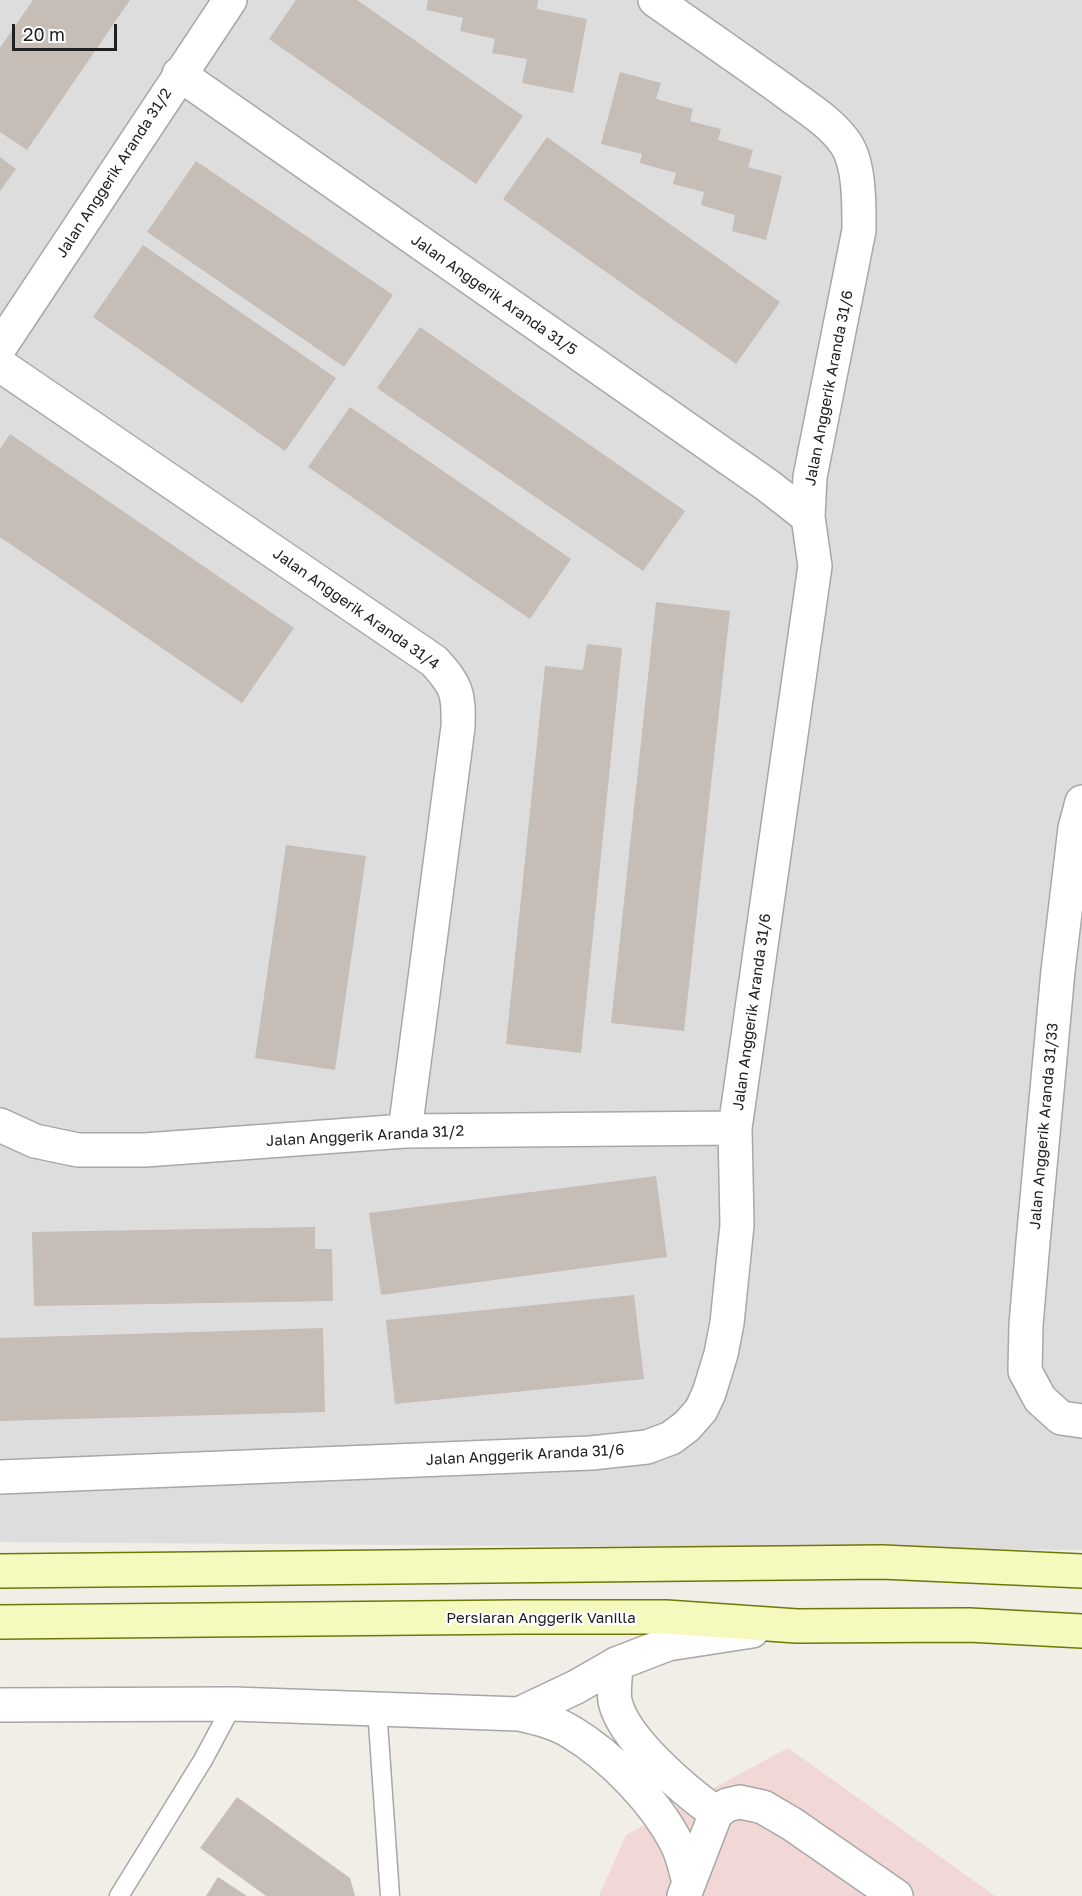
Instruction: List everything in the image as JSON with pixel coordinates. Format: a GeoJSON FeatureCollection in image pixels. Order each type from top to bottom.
{"type":"FeatureCollection","features":[{"type":"Feature","properties":{"kind":"main road"},"geometry":{"type":"LineString","coordinates":[[0,1571],[882,1562],[1082,1571]]}},
{"type":"Feature","properties":{"kind":"main road","name":"Persiaran Anggerik Vanilla"},"geometry":{"type":"LineString","coordinates":[[0,1622],[643,1617],[797,1626],[969,1625],[1082,1631]]}},
{"type":"Feature","properties":{"kind":"street","name":"Jalan Anggerik Aranda 31/2"},"geometry":{"type":"LineString","coordinates":[[0,347],[230,0]]}},
{"type":"Feature","properties":{"kind":"street","name":"Jalan Anggerik Aranda 31/6"},"geometry":{"type":"LineString","coordinates":[[0,1477],[591,1453],[647,1447],[671,1438],[687,1426],[701,1410],[709,1393],[728,1323],[737,1225],[735,1128],[815,566],[808,517],[810,477],[859,230],[859,203],[852,160],[847,146],[820,118],[655,0]]}},
{"type":"Feature","properties":{"kind":"street","name":"Jalan Anggerik Aranda 31/5"},"geometry":{"type":"LineString","coordinates":[[179,74],[757,478],[808,517]]}},
{"type":"Feature","properties":{"kind":"street","name":"Jalan Anggerik Aranda 31/4"},"geometry":{"type":"LineString","coordinates":[[0,365],[434,661],[452,680],[459,704],[458,727],[405,1131]]}},
{"type":"Feature","properties":{"kind":"street","name":"Jalan Anggerik Aranda 31/33"},"geometry":{"type":"LineString","coordinates":[[1082,802],[1076,828],[1057,982],[1026,1325],[1025,1371],[1040,1399],[1061,1418],[1082,1422]]}},
{"type":"Feature","properties":{"kind":"street","name":"Jalan Anggerik Aranda 31/2"},"geometry":{"type":"LineString","coordinates":[[0,1125],[34,1141],[78,1150],[145,1150],[405,1131],[735,1128]]}},
{"type":"Feature","properties":{"kind":"street"},"geometry":{"type":"LineString","coordinates":[[519,1714],[576,1687],[616,1664],[668,1644],[726,1633],[797,1626]]}},
{"type":"Feature","properties":{"kind":"street"},"geometry":{"type":"LineString","coordinates":[[616,1664],[615,1700],[624,1725],[674,1782],[716,1813]]}},
{"type":"Feature","properties":{"kind":"street"},"geometry":{"type":"LineString","coordinates":[[0,1705],[233,1704],[519,1714],[541,1719],[570,1731],[633,1784],[657,1810],[678,1845],[686,1890]]}},
{"type":"Feature","properties":{"kind":"street"},"geometry":{"type":"LineString","coordinates":[[686,1890],[716,1813],[727,1805],[740,1802],[763,1807],[792,1824],[896,1896]]}},
{"type":"Feature","properties":{"kind":"lane"},"geometry":{"type":"LineString","coordinates":[[118,1896],[203,1760],[233,1704]]}},
{"type":"Feature","properties":{"kind":"lane"},"geometry":{"type":"LineString","coordinates":[[377,1708],[390,1896]]}},
{"type":"Feature","properties":{"kind":"shaded area"},"geometry":{"type":"Polygon","coordinates":[[[0,0],[1082,0],[1082,1550],[0,1542],[0,0]]]}},
{"type":"Feature","properties":{"kind":"shaded area"},"geometry":{"type":"Polygon","coordinates":[[[788,1748],[995,1896],[599,1896],[626,1835],[788,1748]]]}},
{"type":"Feature","properties":{"kind":"building"},"geometry":{"type":"Polygon","coordinates":[[[33,0],[130,0],[27,150],[0,132],[0,48],[33,0]]]}},
{"type":"Feature","properties":{"kind":"building"},"geometry":{"type":"Polygon","coordinates":[[[296,0],[357,0],[523,116],[476,184],[269,39],[296,0]]]}},
{"type":"Feature","properties":{"kind":"building"},"geometry":{"type":"Polygon","coordinates":[[[428,0],[538,0],[537,9],[587,19],[573,93],[522,83],[527,59],[492,53],[495,39],[460,31],[463,18],[426,10],[428,0]]]}},
{"type":"Feature","properties":{"kind":"building"},"geometry":{"type":"Polygon","coordinates":[[[620,72],[661,83],[656,99],[693,109],[690,121],[721,129],[718,140],[753,150],[748,167],[782,176],[766,240],[732,231],[735,215],[701,205],[704,192],[673,184],[676,173],[640,163],[642,154],[601,144],[620,72]]]}},
{"type":"Feature","properties":{"kind":"building"},"geometry":{"type":"Polygon","coordinates":[[[547,137],[780,302],[736,364],[503,199],[547,137]]]}},
{"type":"Feature","properties":{"kind":"building"},"geometry":{"type":"Polygon","coordinates":[[[0,157],[16,169],[0,191],[0,157]]]}},
{"type":"Feature","properties":{"kind":"building"},"geometry":{"type":"Polygon","coordinates":[[[196,161],[393,295],[344,367],[147,232],[196,161]]]}},
{"type":"Feature","properties":{"kind":"building"},"geometry":{"type":"Polygon","coordinates":[[[143,245],[336,378],[285,451],[93,317],[143,245]]]}},
{"type":"Feature","properties":{"kind":"building"},"geometry":{"type":"Polygon","coordinates":[[[420,327],[685,511],[643,571],[377,388],[420,327]]]}},
{"type":"Feature","properties":{"kind":"building"},"geometry":{"type":"Polygon","coordinates":[[[350,407],[571,559],[530,619],[308,467],[350,407]]]}},
{"type":"Feature","properties":{"kind":"building"},"geometry":{"type":"Polygon","coordinates":[[[10,434],[294,628],[242,703],[0,537],[0,449],[10,434]]]}},
{"type":"Feature","properties":{"kind":"building"},"geometry":{"type":"Polygon","coordinates":[[[656,602],[730,611],[684,1031],[611,1023],[656,602]]]}},
{"type":"Feature","properties":{"kind":"building"},"geometry":{"type":"Polygon","coordinates":[[[587,644],[622,648],[581,1053],[506,1044],[545,666],[583,670],[587,644]]]}},
{"type":"Feature","properties":{"kind":"building"},"geometry":{"type":"Polygon","coordinates":[[[286,845],[366,856],[335,1070],[255,1058],[286,845]]]}},
{"type":"Feature","properties":{"kind":"building"},"geometry":{"type":"Polygon","coordinates":[[[656,1176],[667,1257],[381,1295],[369,1213],[656,1176]]]}},
{"type":"Feature","properties":{"kind":"building"},"geometry":{"type":"Polygon","coordinates":[[[315,1227],[315,1249],[332,1249],[333,1301],[34,1306],[32,1232],[315,1227]]]}},
{"type":"Feature","properties":{"kind":"building"},"geometry":{"type":"Polygon","coordinates":[[[634,1295],[644,1379],[395,1404],[386,1320],[634,1295]]]}},
{"type":"Feature","properties":{"kind":"building"},"geometry":{"type":"Polygon","coordinates":[[[323,1328],[325,1412],[0,1421],[0,1338],[323,1328]]]}},
{"type":"Feature","properties":{"kind":"building"},"geometry":{"type":"Polygon","coordinates":[[[237,1797],[350,1878],[355,1896],[266,1896],[200,1848],[237,1797]]]}},
{"type":"Feature","properties":{"kind":"building"},"geometry":{"type":"Polygon","coordinates":[[[218,1877],[247,1896],[206,1896],[218,1877]]]}}]}
